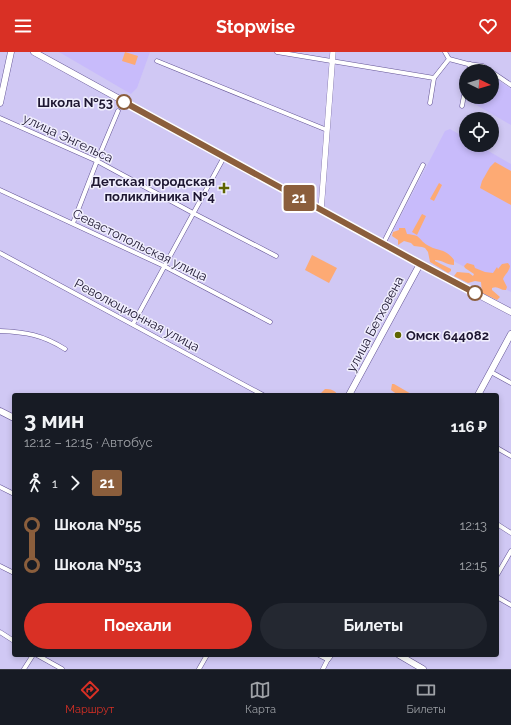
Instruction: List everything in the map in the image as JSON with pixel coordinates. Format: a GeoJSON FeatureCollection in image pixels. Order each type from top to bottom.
{"type":"FeatureCollection","features":[{"type":"Feature","properties":{"kind":"main road"},"geometry":{"type":"LineString","coordinates":[[0,103],[11,52]]}},
{"type":"Feature","properties":{"kind":"main road"},"geometry":{"type":"LineString","coordinates":[[34,52],[383,244],[511,312]]}},
{"type":"Feature","properties":{"kind":"main road"},"geometry":{"type":"LineString","coordinates":[[321,210],[333,52]]}},
{"type":"Feature","properties":{"kind":"main road","name":"улица Бетховена"},"geometry":{"type":"LineString","coordinates":[[350,393],[420,264]]}},
{"type":"Feature","properties":{"kind":"main road"},"geometry":{"type":"LineString","coordinates":[[479,393],[511,334]]}},
{"type":"Feature","properties":{"kind":"main road"},"geometry":{"type":"LineString","coordinates":[[0,411],[12,417]]}},
{"type":"Feature","properties":{"kind":"main road"},"geometry":{"type":"LineString","coordinates":[[403,657],[424,669]]}},
{"type":"Feature","properties":{"kind":"street"},"geometry":{"type":"LineString","coordinates":[[277,52],[434,78]]}},
{"type":"Feature","properties":{"kind":"street"},"geometry":{"type":"LineString","coordinates":[[445,52],[449,59],[470,64]]}},
{"type":"Feature","properties":{"kind":"street"},"geometry":{"type":"LineString","coordinates":[[430,103],[434,78],[449,59]]}},
{"type":"Feature","properties":{"kind":"street"},"geometry":{"type":"LineString","coordinates":[[157,60],[327,130]]}},
{"type":"Feature","properties":{"kind":"street"},"geometry":{"type":"LineString","coordinates":[[499,76],[511,85]]}},
{"type":"Feature","properties":{"kind":"street"},"geometry":{"type":"LineString","coordinates":[[73,223],[118,111]]}},
{"type":"Feature","properties":{"kind":"street","name":"улица Энгельса"},"geometry":{"type":"LineString","coordinates":[[0,118],[97,161],[276,256]]}},
{"type":"Feature","properties":{"kind":"street"},"geometry":{"type":"LineString","coordinates":[[133,324],[224,157]]}},
{"type":"Feature","properties":{"kind":"street"},"geometry":{"type":"LineString","coordinates":[[383,244],[423,165]]}},
{"type":"Feature","properties":{"kind":"street","name":"Севастопольская улица"},"geometry":{"type":"LineString","coordinates":[[0,190],[164,266],[270,322]]}},
{"type":"Feature","properties":{"kind":"street","name":"Революционная улица"},"geometry":{"type":"LineString","coordinates":[[0,253],[259,393]]}},
{"type":"Feature","properties":{"kind":"street"},"geometry":{"type":"LineString","coordinates":[[0,331],[38,335],[53,341],[65,349]]}},
{"type":"Feature","properties":{"kind":"street"},"geometry":{"type":"LineString","coordinates":[[490,372],[511,383]]}},
{"type":"Feature","properties":{"kind":"street"},"geometry":{"type":"LineString","coordinates":[[499,449],[511,456]]}},
{"type":"Feature","properties":{"kind":"street"},"geometry":{"type":"LineString","coordinates":[[0,487],[12,493]]}},
{"type":"Feature","properties":{"kind":"street"},"geometry":{"type":"LineString","coordinates":[[499,525],[511,533]]}},
{"type":"Feature","properties":{"kind":"street"},"geometry":{"type":"LineString","coordinates":[[499,572],[511,551]]}},
{"type":"Feature","properties":{"kind":"street"},"geometry":{"type":"LineString","coordinates":[[0,566],[12,572]]}},
{"type":"Feature","properties":{"kind":"street"},"geometry":{"type":"LineString","coordinates":[[499,598],[511,605]]}},
{"type":"Feature","properties":{"kind":"street"},"geometry":{"type":"LineString","coordinates":[[0,632],[12,640]]}},
{"type":"Feature","properties":{"kind":"street"},"geometry":{"type":"LineString","coordinates":[[24,669],[32,657]]}},
{"type":"Feature","properties":{"kind":"street"},"geometry":{"type":"LineString","coordinates":[[41,657],[62,669]]}},
{"type":"Feature","properties":{"kind":"street"},"geometry":{"type":"LineString","coordinates":[[199,669],[206,657]]}},
{"type":"Feature","properties":{"kind":"street"},"geometry":{"type":"LineString","coordinates":[[323,669],[329,657]]}},
{"type":"Feature","properties":{"kind":"shaded area","name":"Школа №53"},"geometry":{"type":"Polygon","coordinates":[[[59,52],[150,52],[137,88],[131,94],[59,52]]]}},
{"type":"Feature","properties":{"kind":"shaded area"},"geometry":{"type":"Polygon","coordinates":[[[125,52],[138,56],[135,65],[122,61],[125,52]]]}},
{"type":"Feature","properties":{"kind":"shaded area"},"geometry":{"type":"Polygon","coordinates":[[[499,81],[511,89],[511,125],[499,118],[499,112],[488,112],[475,104],[499,104],[499,81]]]}},
{"type":"Feature","properties":{"kind":"shaded area"},"geometry":{"type":"Polygon","coordinates":[[[450,129],[459,134],[459,152],[490,152],[511,164],[511,292],[394,229],[445,131],[450,129]]]}},
{"type":"Feature","properties":{"kind":"shaded area"},"geometry":{"type":"Polygon","coordinates":[[[495,162],[511,171],[511,205],[480,188],[482,181],[490,167],[495,162]]]}},
{"type":"Feature","properties":{"kind":"shaded area"},"geometry":{"type":"Polygon","coordinates":[[[439,183],[442,185],[434,201],[430,199],[439,183]]]}},
{"type":"Feature","properties":{"kind":"shaded area"},"geometry":{"type":"Polygon","coordinates":[[[422,214],[426,216],[417,235],[412,232],[422,214]]]}},
{"type":"Feature","properties":{"kind":"shaded area"},"geometry":{"type":"Polygon","coordinates":[[[399,228],[405,228],[407,234],[417,236],[427,245],[451,256],[454,260],[454,265],[438,260],[435,261],[451,269],[451,271],[448,273],[430,262],[428,252],[425,248],[414,246],[411,243],[404,241],[398,245],[398,240],[392,236],[393,232],[399,230],[399,228]]]}},
{"type":"Feature","properties":{"kind":"shaded area"},"geometry":{"type":"Polygon","coordinates":[[[312,255],[337,268],[329,283],[305,270],[312,255]]]}},
{"type":"Feature","properties":{"kind":"shaded area"},"geometry":{"type":"Polygon","coordinates":[[[467,263],[474,265],[475,268],[485,272],[493,273],[497,267],[498,269],[502,264],[508,263],[510,266],[503,279],[507,287],[506,290],[496,287],[492,288],[492,290],[500,297],[497,300],[482,293],[481,282],[475,281],[468,283],[454,276],[457,272],[469,273],[473,276],[474,274],[464,266],[467,263]]]}},
{"type":"Feature","properties":{"kind":"shaded area"},"geometry":{"type":"Polygon","coordinates":[[[392,384],[394,384],[410,393],[395,393],[391,390],[392,384]]]}},
{"type":"Feature","properties":{"kind":"shaded area"},"geometry":{"type":"Polygon","coordinates":[[[325,389],[336,393],[321,393],[325,389]]]}},
{"type":"Feature","properties":{"kind":"bus line","name":"21"},"geometry":{"type":"LineString","coordinates":[[124,102],[475,293]]}},
{"type":"Feature","properties":{"kind":"place","name":"Школа №53"},"geometry":{"type":"Point","coordinates":[124,102]}},
{"type":"Feature","properties":{"kind":"place","name":"Детская городская поликлиника №4"},"geometry":{"type":"Point","coordinates":[224,188]}},
{"type":"Feature","properties":{"kind":"place","name":"Омск 644082"},"geometry":{"type":"Point","coordinates":[398,335]}}]}
